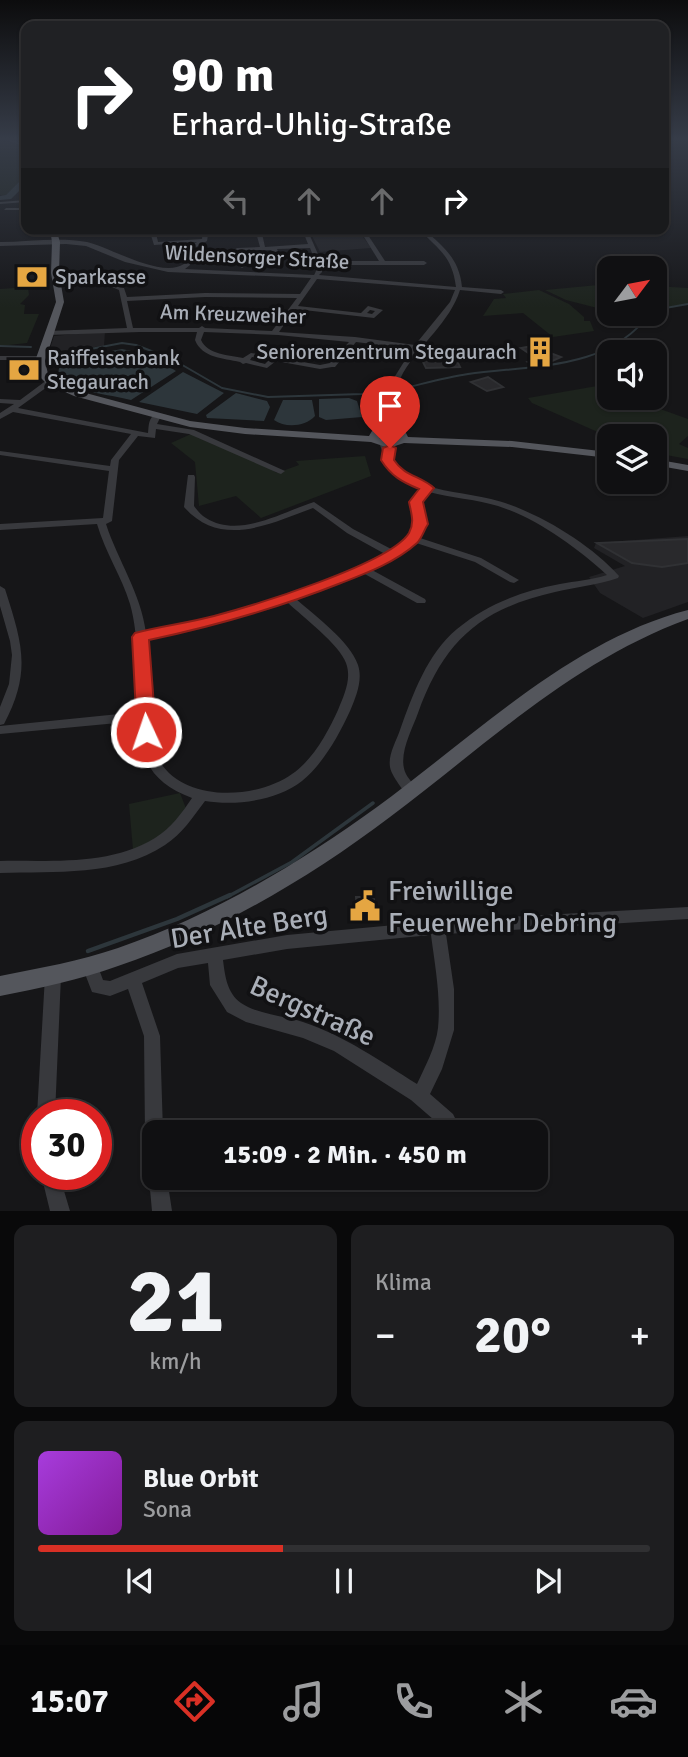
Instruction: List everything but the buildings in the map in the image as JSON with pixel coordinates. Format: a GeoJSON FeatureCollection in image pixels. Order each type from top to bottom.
{"type":"FeatureCollection","features":[{"type":"Feature","properties":{"kind":"main road"},"geometry":{"type":"LineString","coordinates":[[55,235],[60,302],[40,358],[41,371],[50,382],[70,392],[155,421],[245,431],[467,441],[597,454]]}},
{"type":"Feature","properties":{"kind":"main road"},"geometry":{"type":"LineString","coordinates":[[667,464],[688,468]]}},
{"type":"Feature","properties":{"kind":"main road"},"geometry":{"type":"LineString","coordinates":[[0,986],[90,966],[189,929],[272,887],[369,824],[541,690],[583,661],[640,631],[688,614]]}},
{"type":"Feature","properties":{"kind":"street"},"geometry":{"type":"LineString","coordinates":[[0,203],[21,201]]}},
{"type":"Feature","properties":{"kind":"street"},"geometry":{"type":"LineString","coordinates":[[10,202],[6,209],[21,209]]}},
{"type":"Feature","properties":{"kind":"street"},"geometry":{"type":"LineString","coordinates":[[154,235],[156,244],[205,240]]}},
{"type":"Feature","properties":{"kind":"street"},"geometry":{"type":"LineString","coordinates":[[205,235],[205,240]]}},
{"type":"Feature","properties":{"kind":"street"},"geometry":{"type":"LineString","coordinates":[[260,235],[263,248]]}},
{"type":"Feature","properties":{"kind":"street"},"geometry":{"type":"LineString","coordinates":[[275,332],[316,277],[319,263],[306,235]]}},
{"type":"Feature","properties":{"kind":"street"},"geometry":{"type":"LineString","coordinates":[[366,235],[383,263]]}},
{"type":"Feature","properties":{"kind":"street"},"geometry":{"type":"LineString","coordinates":[[412,791],[398,777],[395,763],[419,690],[432,663],[453,637],[506,603],[552,589],[597,582],[614,576],[600,562],[523,514],[494,503],[427,488],[401,476],[388,460],[389,402],[397,377],[415,347],[453,304],[459,289],[460,275],[452,257],[428,235]]}},
{"type":"Feature","properties":{"kind":"street"},"geometry":{"type":"LineString","coordinates":[[178,271],[187,264],[184,251],[205,240]]}},
{"type":"Feature","properties":{"kind":"street","name":"Wildensorger Straße"},"geometry":{"type":"LineString","coordinates":[[0,244],[88,244],[127,261],[178,271],[316,277],[501,292]]}},
{"type":"Feature","properties":{"kind":"street"},"geometry":{"type":"LineString","coordinates":[[242,265],[237,250],[310,246]]}},
{"type":"Feature","properties":{"kind":"street"},"geometry":{"type":"LineString","coordinates":[[273,247],[280,264]]}},
{"type":"Feature","properties":{"kind":"street"},"geometry":{"type":"LineString","coordinates":[[319,263],[424,263]]}},
{"type":"Feature","properties":{"kind":"street"},"geometry":{"type":"LineString","coordinates":[[57,283],[94,279]]}},
{"type":"Feature","properties":{"kind":"street"},"geometry":{"type":"LineString","coordinates":[[114,286],[122,289],[126,299],[130,328]]}},
{"type":"Feature","properties":{"kind":"street"},"geometry":{"type":"LineString","coordinates":[[126,299],[205,295],[302,296]]}},
{"type":"Feature","properties":{"kind":"street"},"geometry":{"type":"LineString","coordinates":[[293,307],[362,315]]}},
{"type":"Feature","properties":{"kind":"street"},"geometry":{"type":"LineString","coordinates":[[202,328],[198,340],[206,352],[243,362],[251,355],[320,366],[332,365],[355,339]]}},
{"type":"Feature","properties":{"kind":"street","name":"Am Kreuzweiher"},"geometry":{"type":"LineString","coordinates":[[48,332],[202,328],[355,339],[415,347]]}},
{"type":"Feature","properties":{"kind":"street"},"geometry":{"type":"LineString","coordinates":[[0,358],[40,358]]}},
{"type":"Feature","properties":{"kind":"street"},"geometry":{"type":"LineString","coordinates":[[0,417],[50,382]]}},
{"type":"Feature","properties":{"kind":"street"},"geometry":{"type":"LineString","coordinates":[[0,401],[19,402]]}},
{"type":"Feature","properties":{"kind":"street"},"geometry":{"type":"LineString","coordinates":[[10,410],[152,436],[155,421],[191,432],[281,471]]}},
{"type":"Feature","properties":{"kind":"street"},"geometry":{"type":"LineString","coordinates":[[135,434],[126,443],[113,468],[104,522],[108,544],[134,595],[141,637],[147,748],[155,766],[173,784],[201,796],[253,796],[294,779],[311,766],[347,704],[354,673],[345,650],[289,598]]}},
{"type":"Feature","properties":{"kind":"street"},"geometry":{"type":"LineString","coordinates":[[0,453],[113,468]]}},
{"type":"Feature","properties":{"kind":"street"},"geometry":{"type":"LineString","coordinates":[[191,477],[189,508],[210,524],[227,529],[242,529],[314,505],[351,531],[393,554]]}},
{"type":"Feature","properties":{"kind":"street"},"geometry":{"type":"LineString","coordinates":[[141,637],[216,621],[289,598],[363,569],[393,554],[413,539],[421,524],[416,502],[427,488]]}},
{"type":"Feature","properties":{"kind":"street"},"geometry":{"type":"LineString","coordinates":[[1,529],[104,522]]}},
{"type":"Feature","properties":{"kind":"street"},"geometry":{"type":"LineString","coordinates":[[413,539],[478,560],[514,580]]}},
{"type":"Feature","properties":{"kind":"street"},"geometry":{"type":"LineString","coordinates":[[363,569],[421,601]]}},
{"type":"Feature","properties":{"kind":"street"},"geometry":{"type":"LineString","coordinates":[[0,589],[16,637],[19,669],[14,692],[0,721]]}},
{"type":"Feature","properties":{"kind":"street"},"geometry":{"type":"LineString","coordinates":[[0,730],[145,716]]}},
{"type":"Feature","properties":{"kind":"street"},"geometry":{"type":"LineString","coordinates":[[0,867],[103,863],[142,853],[176,832],[190,816],[201,796]]}},
{"type":"Feature","properties":{"kind":"street","name":"Der Alte Berg"},"geometry":{"type":"LineString","coordinates":[[90,966],[98,987],[110,989],[177,961],[288,942],[438,928],[688,913]]}},
{"type":"Feature","properties":{"kind":"street"},"geometry":{"type":"LineString","coordinates":[[417,1094],[423,1090],[433,1069],[446,1031],[446,989],[438,928]]}},
{"type":"Feature","properties":{"kind":"street","name":"Bergstraße"},"geometry":{"type":"LineString","coordinates":[[215,955],[218,985],[233,1007],[246,1014],[303,1030],[340,1045],[417,1094],[447,1120]]}},
{"type":"Feature","properties":{"kind":"street"},"geometry":{"type":"LineString","coordinates":[[47,1099],[53,976]]}},
{"type":"Feature","properties":{"kind":"street"},"geometry":{"type":"LineString","coordinates":[[133,981],[152,1036],[154,1120]]}},
{"type":"Feature","properties":{"kind":"street"},"geometry":{"type":"LineString","coordinates":[[54,1190],[60,1211]]}},
{"type":"Feature","properties":{"kind":"street"},"geometry":{"type":"LineString","coordinates":[[159,1190],[162,1211]]}},
{"type":"Feature","properties":{"kind":"shaded area"},"geometry":{"type":"Polygon","coordinates":[[[362,235],[371,248],[320,252],[312,236],[362,235]]]}},
{"type":"Feature","properties":{"kind":"shaded area"},"geometry":{"type":"Polygon","coordinates":[[[597,285],[597,308],[566,300],[545,290],[597,285]]]}},
{"type":"Feature","properties":{"kind":"shaded area"},"geometry":{"type":"Polygon","coordinates":[[[28,287],[29,295],[20,304],[25,305],[24,314],[39,314],[27,343],[0,346],[0,289],[28,287]]]}},
{"type":"Feature","properties":{"kind":"shaded area"},"geometry":{"type":"Polygon","coordinates":[[[667,287],[688,288],[688,304],[667,307],[667,287]]]}},
{"type":"Feature","properties":{"kind":"shaded area"},"geometry":{"type":"Polygon","coordinates":[[[539,290],[569,304],[584,317],[584,321],[590,321],[594,331],[553,337],[523,313],[483,316],[494,299],[506,298],[503,294],[539,290]]]}},
{"type":"Feature","properties":{"kind":"shaded area"},"geometry":{"type":"Polygon","coordinates":[[[105,331],[104,346],[49,352],[54,336],[105,331]]]}},
{"type":"Feature","properties":{"kind":"shaded area"},"geometry":{"type":"Polygon","coordinates":[[[122,349],[150,355],[176,371],[131,400],[74,386],[58,375],[59,368],[84,356],[122,349]]]}},
{"type":"Feature","properties":{"kind":"shaded area"},"geometry":{"type":"Polygon","coordinates":[[[183,372],[224,393],[197,414],[139,402],[183,372]]]}},
{"type":"Feature","properties":{"kind":"shaded area"},"geometry":{"type":"Polygon","coordinates":[[[597,386],[597,410],[663,410],[688,419],[688,436],[679,444],[688,448],[688,459],[667,455],[667,424],[597,424],[597,432],[532,403],[528,398],[597,386]]]}},
{"type":"Feature","properties":{"kind":"shaded area"},"geometry":{"type":"Polygon","coordinates":[[[236,393],[267,401],[270,407],[264,421],[207,418],[206,415],[236,393]]]}},
{"type":"Feature","properties":{"kind":"shaded area"},"geometry":{"type":"Polygon","coordinates":[[[349,398],[357,401],[362,417],[326,420],[319,417],[319,399],[349,398]]]}},
{"type":"Feature","properties":{"kind":"shaded area"},"geometry":{"type":"Polygon","coordinates":[[[283,400],[312,400],[315,416],[301,424],[279,423],[274,420],[283,400]]]}},
{"type":"Feature","properties":{"kind":"shaded area"},"geometry":{"type":"Polygon","coordinates":[[[191,434],[258,462],[277,473],[299,465],[296,461],[365,456],[371,476],[261,518],[236,496],[199,506],[195,462],[171,443],[191,434]]]}},
{"type":"Feature","properties":{"kind":"shaded area"},"geometry":{"type":"Polygon","coordinates":[[[688,536],[688,602],[643,618],[600,593],[589,577],[625,566],[594,548],[596,543],[688,536]]]}},
{"type":"Feature","properties":{"kind":"shaded area"},"geometry":{"type":"Polygon","coordinates":[[[180,793],[187,811],[165,834],[133,850],[129,804],[180,793]]]}},
{"type":"Feature","properties":{"kind":"waterway"},"geometry":{"type":"LineString","coordinates":[[0,198],[11,195]]}},
{"type":"Feature","properties":{"kind":"waterway"},"geometry":{"type":"LineString","coordinates":[[667,308],[688,304]]}},
{"type":"Feature","properties":{"kind":"waterway"},"geometry":{"type":"LineString","coordinates":[[405,388],[460,375],[567,362],[613,346],[638,326]]}},
{"type":"Feature","properties":{"kind":"waterway"},"geometry":{"type":"LineString","coordinates":[[80,351],[122,343],[136,345],[172,359],[222,388],[268,397],[362,394],[387,390]]}},
{"type":"Feature","properties":{"kind":"waterway"},"geometry":{"type":"LineString","coordinates":[[0,346],[31,347]]}},
{"type":"Feature","properties":{"kind":"waterway"},"geometry":{"type":"LineString","coordinates":[[227,897],[292,862],[373,803]]}},
{"type":"Feature","properties":{"kind":"waterway"},"geometry":{"type":"LineString","coordinates":[[88,951],[177,919],[230,895]]}},
{"type":"Feature","properties":{"kind":"place","name":"Sparkasse"},"geometry":{"type":"Point","coordinates":[32,277]}},
{"type":"Feature","properties":{"kind":"place","name":"Seniorenzentrum Stegaurach"},"geometry":{"type":"Point","coordinates":[540,352]}},
{"type":"Feature","properties":{"kind":"place","name":"Raiffeisenbank Stegaurach"},"geometry":{"type":"Point","coordinates":[24,370]}},
{"type":"Feature","properties":{"kind":"place","name":"Freiwillige Feuerwehr Debring"},"geometry":{"type":"Point","coordinates":[365,906]}},
{"type":"Feature","properties":{"kind":"route"},"geometry":{"type":"LineString","coordinates":[[146,732],[141,637],[239,615],[289,598],[363,569],[393,554],[413,539],[421,524],[421,517],[415,505],[427,488],[415,484],[392,468],[387,452],[390,448]]}}]}
